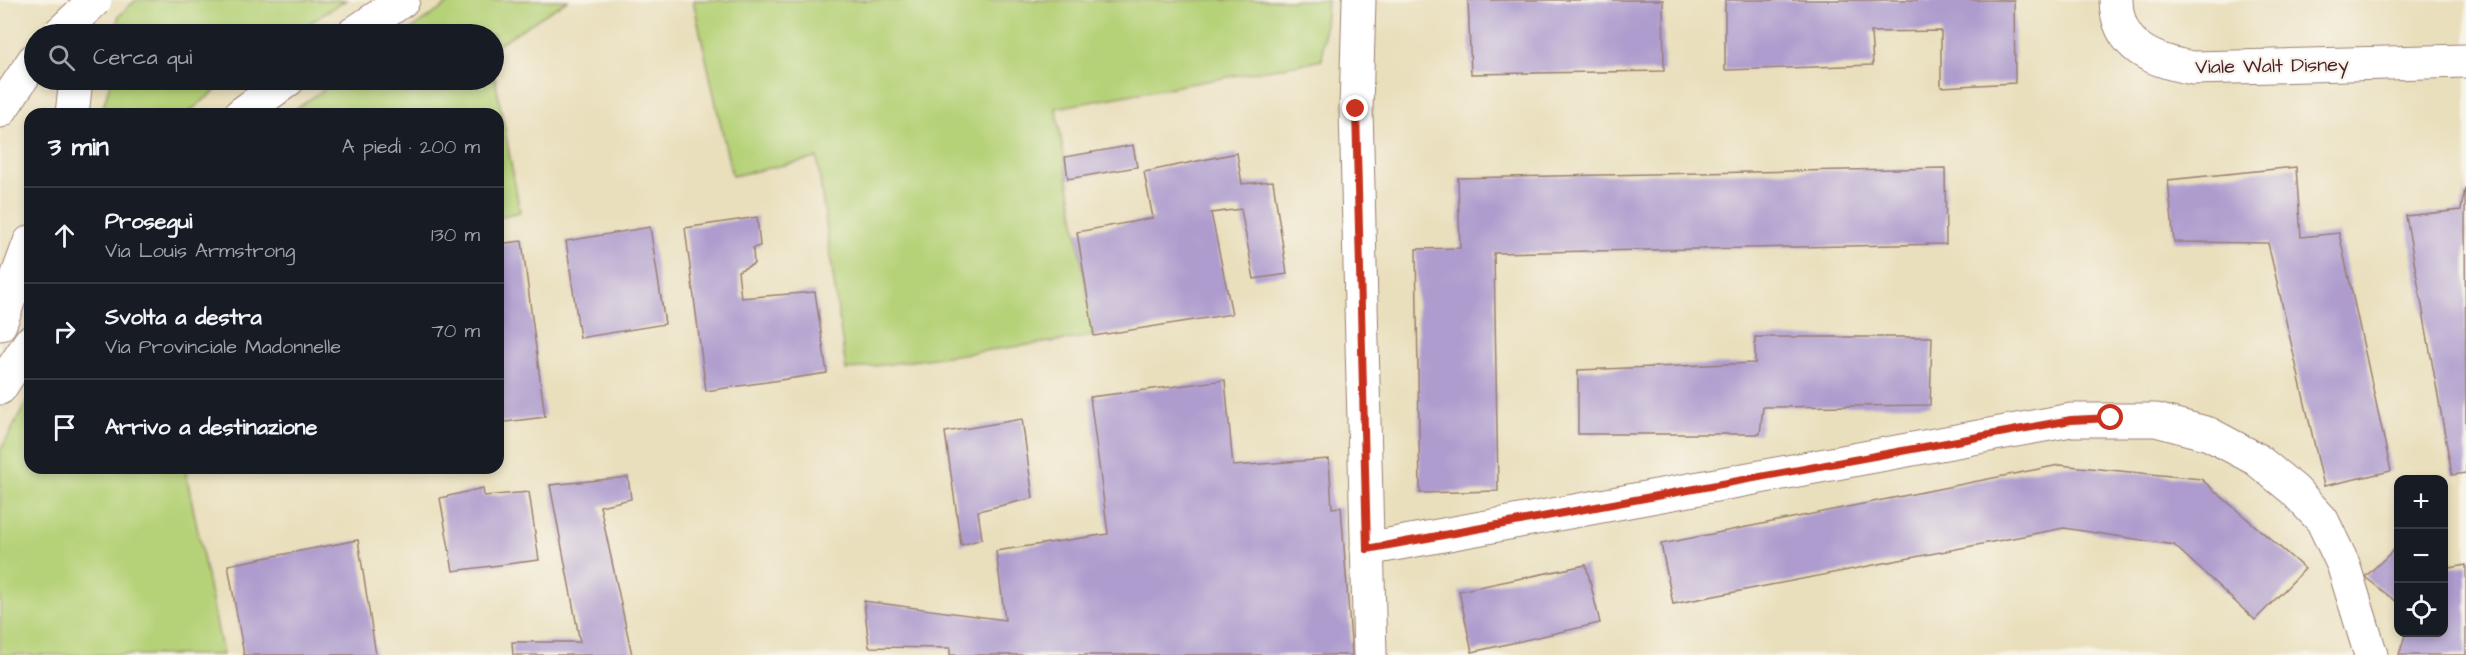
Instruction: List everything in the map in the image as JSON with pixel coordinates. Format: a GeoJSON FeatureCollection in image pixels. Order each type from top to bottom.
{"type":"FeatureCollection","features":[{"type":"Feature","properties":{"kind":"street"},"geometry":{"type":"LineString","coordinates":[[82,24],[86,0]]}},
{"type":"Feature","properties":{"kind":"street"},"geometry":{"type":"LineString","coordinates":[[70,24],[95,0]]}},
{"type":"Feature","properties":{"kind":"street"},"geometry":{"type":"LineString","coordinates":[[368,24],[403,0]]}},
{"type":"Feature","properties":{"kind":"street"},"geometry":{"type":"LineString","coordinates":[[1359,0],[1356,109],[1370,655]]}},
{"type":"Feature","properties":{"kind":"street","name":"Viale Walt Disney"},"geometry":{"type":"LineString","coordinates":[[2116,0],[2121,26],[2132,44],[2147,56],[2169,64],[2193,68],[2466,61]]}},
{"type":"Feature","properties":{"kind":"street"},"geometry":{"type":"LineString","coordinates":[[0,111],[24,75]]}},
{"type":"Feature","properties":{"kind":"street"},"geometry":{"type":"LineString","coordinates":[[73,108],[75,90]]}},
{"type":"Feature","properties":{"kind":"street"},"geometry":{"type":"LineString","coordinates":[[249,108],[274,90]]}},
{"type":"Feature","properties":{"kind":"street"},"geometry":{"type":"LineString","coordinates":[[0,324],[24,258]]}},
{"type":"Feature","properties":{"kind":"street"},"geometry":{"type":"LineString","coordinates":[[0,388],[24,351]]}},
{"type":"Feature","properties":{"kind":"street"},"geometry":{"type":"LineString","coordinates":[[1367,549],[2071,420],[2156,420],[2209,434],[2256,459],[2294,490],[2322,520],[2343,564],[2371,655]]}},
{"type":"Feature","properties":{"kind":"green space"},"geometry":{"type":"Polygon","coordinates":[[[136,0],[346,0],[309,24],[118,24],[118,17],[136,0]]]}},
{"type":"Feature","properties":{"kind":"green space"},"geometry":{"type":"Polygon","coordinates":[[[454,0],[568,0],[504,41],[504,24],[419,24],[454,0]]]}},
{"type":"Feature","properties":{"kind":"green space"},"geometry":{"type":"Polygon","coordinates":[[[693,0],[1327,0],[1322,60],[1056,108],[1094,336],[846,370],[817,158],[732,176],[693,0]]]}},
{"type":"Feature","properties":{"kind":"green space"},"geometry":{"type":"Polygon","coordinates":[[[108,90],[216,90],[194,108],[103,108],[108,90]]]}},
{"type":"Feature","properties":{"kind":"green space"},"geometry":{"type":"Polygon","coordinates":[[[323,90],[497,90],[501,108],[297,108],[323,90]]]}},
{"type":"Feature","properties":{"kind":"green space"},"geometry":{"type":"Polygon","coordinates":[[[504,126],[520,212],[504,216],[504,126]]]}},
{"type":"Feature","properties":{"kind":"green space"},"geometry":{"type":"Polygon","coordinates":[[[24,407],[24,474],[186,474],[223,655],[0,655],[0,451],[24,407]]]}},
{"type":"Feature","properties":{"kind":"building"},"geometry":{"type":"Polygon","coordinates":[[[1468,0],[1663,0],[1664,71],[1471,74],[1468,0]]]}},
{"type":"Feature","properties":{"kind":"building"},"geometry":{"type":"Polygon","coordinates":[[[1725,0],[2014,0],[2015,83],[1941,87],[1941,31],[1871,32],[1873,65],[1725,70],[1725,0]]]}},
{"type":"Feature","properties":{"kind":"building"},"geometry":{"type":"Polygon","coordinates":[[[1133,145],[1137,167],[1068,179],[1065,157],[1133,145]]]}},
{"type":"Feature","properties":{"kind":"building"},"geometry":{"type":"Polygon","coordinates":[[[1237,153],[1242,184],[1273,181],[1287,274],[1254,279],[1241,209],[1211,213],[1232,314],[1094,336],[1077,232],[1153,218],[1144,172],[1237,153]]]}},
{"type":"Feature","properties":{"kind":"building"},"geometry":{"type":"Polygon","coordinates":[[[2296,167],[2301,237],[2339,233],[2391,471],[2324,486],[2268,243],[2174,242],[2168,180],[2296,167]]]}},
{"type":"Feature","properties":{"kind":"building"},"geometry":{"type":"Polygon","coordinates":[[[1945,168],[1946,244],[1494,253],[1498,491],[1420,493],[1416,249],[1460,248],[1458,178],[1945,168]]]}},
{"type":"Feature","properties":{"kind":"building"},"geometry":{"type":"Polygon","coordinates":[[[2465,188],[2466,473],[2452,475],[2406,216],[2461,210],[2465,188]]]}},
{"type":"Feature","properties":{"kind":"building"},"geometry":{"type":"Polygon","coordinates":[[[757,217],[760,246],[753,248],[754,264],[738,271],[741,298],[815,292],[827,373],[706,391],[685,228],[757,217]]]}},
{"type":"Feature","properties":{"kind":"building"},"geometry":{"type":"Polygon","coordinates":[[[650,227],[665,324],[580,338],[566,241],[650,227]]]}},
{"type":"Feature","properties":{"kind":"building"},"geometry":{"type":"Polygon","coordinates":[[[522,241],[545,417],[504,422],[504,243],[522,241]]]}},
{"type":"Feature","properties":{"kind":"building"},"geometry":{"type":"Polygon","coordinates":[[[1755,337],[1932,337],[1930,405],[1763,407],[1760,434],[1578,434],[1578,370],[1755,363],[1755,337]]]}},
{"type":"Feature","properties":{"kind":"building"},"geometry":{"type":"Polygon","coordinates":[[[1225,380],[1233,466],[1329,459],[1332,508],[1341,507],[1352,655],[950,655],[950,648],[869,647],[864,601],[1005,620],[996,551],[1108,534],[1090,397],[1225,380]]]}},
{"type":"Feature","properties":{"kind":"building"},"geometry":{"type":"Polygon","coordinates":[[[1022,419],[1033,498],[978,511],[982,539],[961,545],[945,432],[1022,419]]]}},
{"type":"Feature","properties":{"kind":"building"},"geometry":{"type":"Polygon","coordinates":[[[2059,465],[2201,479],[2305,569],[2255,620],[2174,545],[2064,528],[1673,604],[1661,544],[2059,465]]]}},
{"type":"Feature","properties":{"kind":"building"},"geometry":{"type":"Polygon","coordinates":[[[628,477],[631,499],[600,506],[632,655],[513,655],[512,642],[580,642],[550,485],[628,477]]]}},
{"type":"Feature","properties":{"kind":"building"},"geometry":{"type":"Polygon","coordinates":[[[483,488],[484,496],[529,492],[539,560],[453,571],[440,498],[483,488]]]}},
{"type":"Feature","properties":{"kind":"building"},"geometry":{"type":"Polygon","coordinates":[[[358,540],[376,655],[244,655],[228,565],[358,540]]]}},
{"type":"Feature","properties":{"kind":"building"},"geometry":{"type":"Polygon","coordinates":[[[2394,550],[2394,600],[2365,577],[2394,550]]]}},
{"type":"Feature","properties":{"kind":"building"},"geometry":{"type":"Polygon","coordinates":[[[1586,565],[1600,623],[1472,652],[1459,591],[1586,565]]]}},
{"type":"Feature","properties":{"kind":"building"},"geometry":{"type":"Polygon","coordinates":[[[2448,565],[2450,568],[2466,565],[2466,655],[2399,655],[2404,637],[2448,637],[2448,565]]]}},
{"type":"Feature","properties":{"kind":"route"},"geometry":{"type":"LineString","coordinates":[[1356,109],[1367,549],[2071,420],[2111,418]]}}]}
